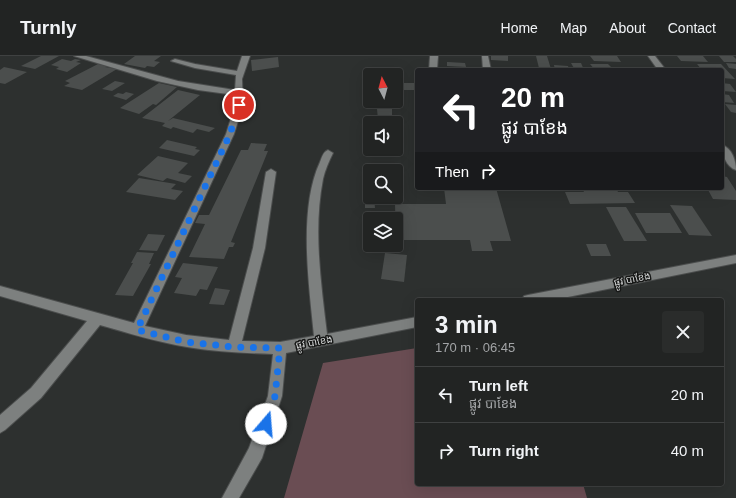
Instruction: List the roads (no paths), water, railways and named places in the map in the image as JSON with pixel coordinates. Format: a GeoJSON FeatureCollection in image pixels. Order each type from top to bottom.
{"type":"FeatureCollection","features":[{"type":"Feature","properties":{"kind":"street"},"geometry":{"type":"LineString","coordinates":[[78,56],[132,72],[211,91],[239,93]]}},
{"type":"Feature","properties":{"kind":"street"},"geometry":{"type":"LineString","coordinates":[[137,330],[230,134],[239,105],[239,73],[246,56]]}},
{"type":"Feature","properties":{"kind":"street"},"geometry":{"type":"LineString","coordinates":[[433,68],[434,56]]}},
{"type":"Feature","properties":{"kind":"street"},"geometry":{"type":"LineString","coordinates":[[485,56],[487,68]]}},
{"type":"Feature","properties":{"kind":"street"},"geometry":{"type":"LineString","coordinates":[[651,56],[660,68]]}},
{"type":"Feature","properties":{"kind":"street"},"geometry":{"type":"LineString","coordinates":[[175,61],[195,66],[239,73]]}},
{"type":"Feature","properties":{"kind":"street"},"geometry":{"type":"LineString","coordinates":[[724,151],[736,167]]}},
{"type":"Feature","properties":{"kind":"street"},"geometry":{"type":"LineString","coordinates":[[321,341],[316,292],[313,224],[318,177],[328,153]]}},
{"type":"Feature","properties":{"kind":"street"},"geometry":{"type":"LineString","coordinates":[[234,347],[259,248],[271,172]]}},
{"type":"Feature","properties":{"kind":"street","name":"ផ្លូវ បាខែង"},"geometry":{"type":"LineString","coordinates":[[538,298],[736,259]]}},
{"type":"Feature","properties":{"kind":"street","name":"ផ្លូវ បាខែង"},"geometry":{"type":"LineString","coordinates":[[0,291],[137,330],[186,342],[234,347],[280,348],[415,322]]}},
{"type":"Feature","properties":{"kind":"street"},"geometry":{"type":"LineString","coordinates":[[0,425],[36,393],[97,319]]}},
{"type":"Feature","properties":{"kind":"street"},"geometry":{"type":"LineString","coordinates":[[230,498],[256,452],[273,403],[280,348]]}}]}
